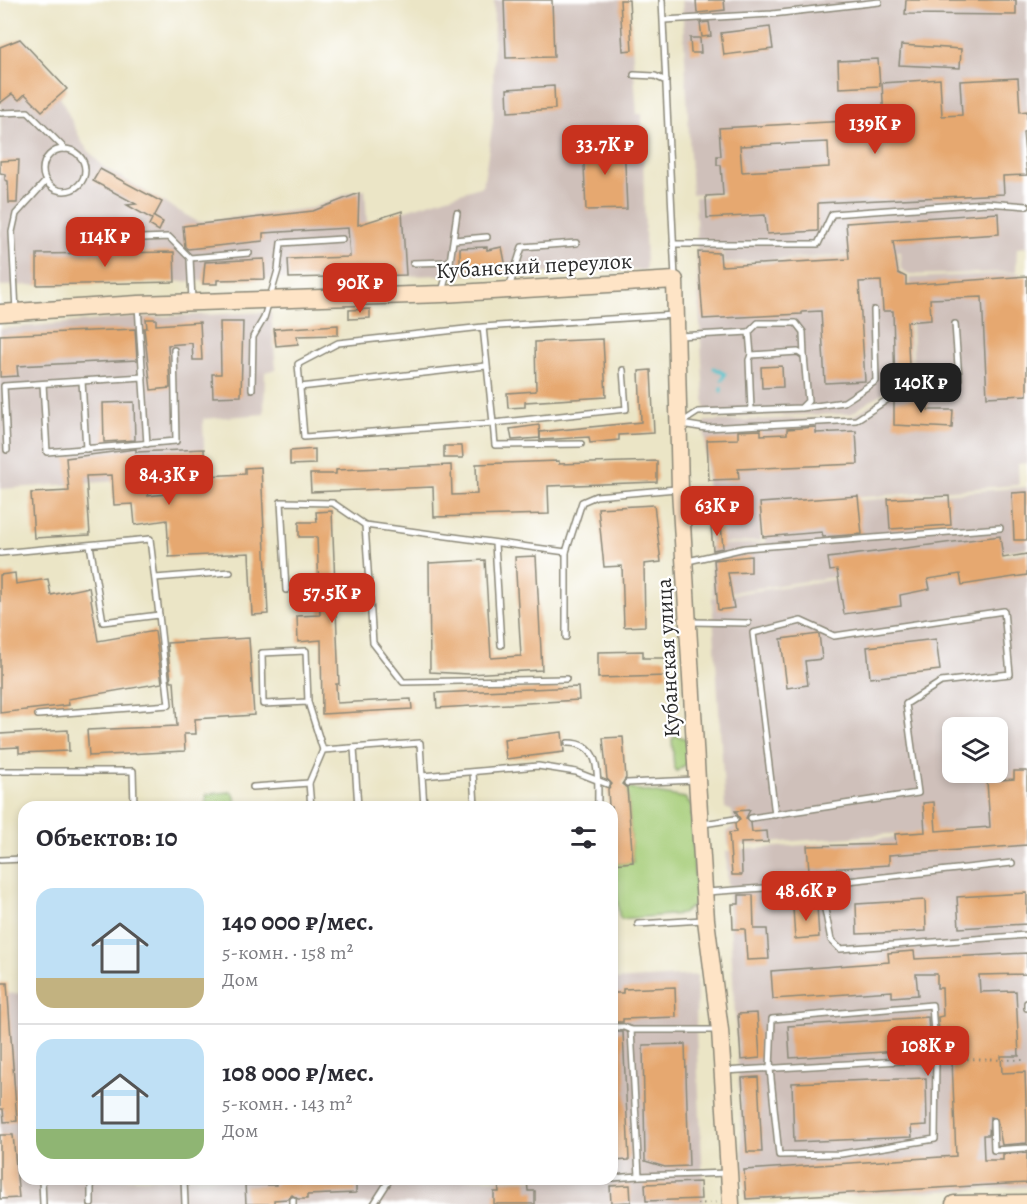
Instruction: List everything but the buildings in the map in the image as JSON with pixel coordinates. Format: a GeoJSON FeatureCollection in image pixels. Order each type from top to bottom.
{"type":"FeatureCollection","features":[{"type":"Feature","properties":{"kind":"main road","name":"Кубанский переулок"},"geometry":{"type":"LineString","coordinates":[[8,313],[138,304],[442,294],[675,280]]}},
{"type":"Feature","properties":{"kind":"main road","name":"Кубанская улица"},"geometry":{"type":"LineString","coordinates":[[675,280],[680,489],[706,920],[723,1071],[729,1173],[727,1203]]}},
{"type":"Feature","properties":{"kind":"main road"},"geometry":{"type":"LineString","coordinates":[[954,1204],[1027,1203]]}},
{"type":"Feature","properties":{"kind":"lane","name":"Кубанская улица"},"geometry":{"type":"LineString","coordinates":[[662,0],[675,280]]}},
{"type":"Feature","properties":{"kind":"lane"},"geometry":{"type":"LineString","coordinates":[[664,20],[772,15],[879,2]]}},
{"type":"Feature","properties":{"kind":"lane"},"geometry":{"type":"LineString","coordinates":[[634,75],[655,76],[666,81]]}},
{"type":"Feature","properties":{"kind":"lane"},"geometry":{"type":"LineString","coordinates":[[0,113],[28,112],[65,149],[72,151],[82,160],[85,167],[81,181],[77,187],[63,191],[57,190],[46,182],[44,162],[53,152],[65,149]]}},
{"type":"Feature","properties":{"kind":"lane"},"geometry":{"type":"LineString","coordinates":[[8,313],[12,232],[16,214],[46,182]]}},
{"type":"Feature","properties":{"kind":"lane"},"geometry":{"type":"LineString","coordinates":[[673,244],[818,244],[832,214],[986,203],[1027,206]]}},
{"type":"Feature","properties":{"kind":"lane"},"geometry":{"type":"LineString","coordinates":[[442,294],[450,262],[457,213]]}},
{"type":"Feature","properties":{"kind":"lane"},"geometry":{"type":"LineString","coordinates":[[116,239],[169,237],[190,258],[192,302]]}},
{"type":"Feature","properties":{"kind":"lane"},"geometry":{"type":"LineString","coordinates":[[454,240],[487,237]]}},
{"type":"Feature","properties":{"kind":"lane"},"geometry":{"type":"LineString","coordinates":[[252,389],[253,337],[264,318],[278,270],[281,243],[342,239]]}},
{"type":"Feature","properties":{"kind":"lane"},"geometry":{"type":"LineString","coordinates":[[509,290],[522,247],[576,243]]}},
{"type":"Feature","properties":{"kind":"lane"},"geometry":{"type":"LineString","coordinates":[[190,258],[249,253]]}},
{"type":"Feature","properties":{"kind":"lane"},"geometry":{"type":"LineString","coordinates":[[412,263],[450,262]]}},
{"type":"Feature","properties":{"kind":"lane"},"geometry":{"type":"LineString","coordinates":[[138,304],[147,444]]}},
{"type":"Feature","properties":{"kind":"lane"},"geometry":{"type":"LineString","coordinates":[[679,424],[698,412],[801,408],[844,402],[876,381],[873,310]]}},
{"type":"Feature","properties":{"kind":"lane"},"geometry":{"type":"LineString","coordinates":[[623,370],[626,409],[493,423],[304,437],[298,364],[338,343],[483,327],[676,315]]}},
{"type":"Feature","properties":{"kind":"lane"},"geometry":{"type":"LineString","coordinates":[[678,337],[749,332],[758,323],[796,322],[803,333],[808,401],[801,408]]}},
{"type":"Feature","properties":{"kind":"lane"},"geometry":{"type":"LineString","coordinates":[[679,424],[706,428],[856,420],[896,394],[912,394],[959,379],[955,324]]}},
{"type":"Feature","properties":{"kind":"lane"},"geometry":{"type":"LineString","coordinates":[[483,327],[495,445],[581,444]]}},
{"type":"Feature","properties":{"kind":"lane"},"geometry":{"type":"LineString","coordinates":[[749,332],[751,410]]}},
{"type":"Feature","properties":{"kind":"lane"},"geometry":{"type":"LineString","coordinates":[[43,384],[47,452],[176,441],[174,350]]}},
{"type":"Feature","properties":{"kind":"lane"},"geometry":{"type":"LineString","coordinates":[[751,355],[798,352],[804,356]]}},
{"type":"Feature","properties":{"kind":"lane"},"geometry":{"type":"LineString","coordinates":[[300,387],[486,366]]}},
{"type":"Feature","properties":{"kind":"lane"},"geometry":{"type":"LineString","coordinates":[[7,450],[2,386],[143,377]]}},
{"type":"Feature","properties":{"kind":"lane"},"geometry":{"type":"LineString","coordinates":[[82,381],[86,449]]}},
{"type":"Feature","properties":{"kind":"lane"},"geometry":{"type":"LineString","coordinates":[[566,637],[566,552],[582,502],[596,496],[680,489]]}},
{"type":"Feature","properties":{"kind":"lane"},"geometry":{"type":"LineString","coordinates":[[286,590],[281,502],[333,503],[365,525],[566,552]]}},
{"type":"Feature","properties":{"kind":"lane"},"geometry":{"type":"LineString","coordinates":[[365,525],[373,643],[403,682],[566,679]]}},
{"type":"Feature","properties":{"kind":"lane"},"geometry":{"type":"LineString","coordinates":[[686,561],[745,548],[1000,528]]}},
{"type":"Feature","properties":{"kind":"lane"},"geometry":{"type":"LineString","coordinates":[[0,553],[150,539],[169,705],[38,715]]}},
{"type":"Feature","properties":{"kind":"lane"},"geometry":{"type":"LineString","coordinates":[[495,543],[501,645]]}},
{"type":"Feature","properties":{"kind":"lane"},"geometry":{"type":"LineString","coordinates":[[90,544],[103,622],[159,615]]}},
{"type":"Feature","properties":{"kind":"lane"},"geometry":{"type":"LineString","coordinates":[[155,578],[230,572]]}},
{"type":"Feature","properties":{"kind":"lane"},"geometry":{"type":"LineString","coordinates":[[751,818],[775,815],[918,793],[906,704],[941,682],[1010,674],[1004,611],[834,636],[801,621],[753,633],[775,815]]}},
{"type":"Feature","properties":{"kind":"lane"},"geometry":{"type":"LineString","coordinates":[[689,622],[748,623]]}},
{"type":"Feature","properties":{"kind":"lane"},"geometry":{"type":"LineString","coordinates":[[308,702],[263,704],[262,653],[306,651],[308,702],[323,750],[309,783],[311,801]]}},
{"type":"Feature","properties":{"kind":"lane"},"geometry":{"type":"LineString","coordinates":[[323,750],[420,743],[424,801]]}},
{"type":"Feature","properties":{"kind":"lane"},"geometry":{"type":"LineString","coordinates":[[568,743],[581,743],[589,747],[594,755],[598,801]]}},
{"type":"Feature","properties":{"kind":"lane"},"geometry":{"type":"LineString","coordinates":[[354,748],[358,801]]}},
{"type":"Feature","properties":{"kind":"lane"},"geometry":{"type":"LineString","coordinates":[[422,776],[538,766],[576,772],[607,784]]}},
{"type":"Feature","properties":{"kind":"lane"},"geometry":{"type":"LineString","coordinates":[[0,771],[133,771],[134,801]]}},
{"type":"Feature","properties":{"kind":"lane"},"geometry":{"type":"LineString","coordinates":[[472,772],[474,801]]}},
{"type":"Feature","properties":{"kind":"lane"},"geometry":{"type":"LineString","coordinates":[[627,783],[697,780]]}},
{"type":"Feature","properties":{"kind":"lane"},"geometry":{"type":"LineString","coordinates":[[253,787],[309,783]]}},
{"type":"Feature","properties":{"kind":"lane"},"geometry":{"type":"LineString","coordinates":[[701,824],[735,819]]}},
{"type":"Feature","properties":{"kind":"lane"},"geometry":{"type":"LineString","coordinates":[[0,860],[18,859]]}},
{"type":"Feature","properties":{"kind":"lane"},"geometry":{"type":"LineString","coordinates":[[705,892],[820,884],[1012,863]]}},
{"type":"Feature","properties":{"kind":"lane"},"geometry":{"type":"LineString","coordinates":[[820,884],[831,940],[840,949],[1027,935]]}},
{"type":"Feature","properties":{"kind":"lane"},"geometry":{"type":"LineString","coordinates":[[638,924],[706,920]]}},
{"type":"Feature","properties":{"kind":"lane"},"geometry":{"type":"LineString","coordinates":[[1027,1003],[1027,1008]]}},
{"type":"Feature","properties":{"kind":"lane"},"geometry":{"type":"LineString","coordinates":[[932,1005],[936,1059],[935,1139],[841,1154],[779,1155],[770,1069],[772,1019],[932,1005]]}},
{"type":"Feature","properties":{"kind":"lane"},"geometry":{"type":"LineString","coordinates":[[618,1027],[631,1030],[720,1030]]}},
{"type":"Feature","properties":{"kind":"lane"},"geometry":{"type":"LineString","coordinates":[[631,1030],[639,1176]]}},
{"type":"Feature","properties":{"kind":"lane"},"geometry":{"type":"LineString","coordinates":[[723,1071],[936,1059]]}},
{"type":"Feature","properties":{"kind":"lane"},"geometry":{"type":"LineString","coordinates":[[993,1121],[994,1150],[1027,1148]]}},
{"type":"Feature","properties":{"kind":"lane"},"geometry":{"type":"LineString","coordinates":[[618,1178],[729,1173]]}},
{"type":"Feature","properties":{"kind":"lane"},"geometry":{"type":"LineString","coordinates":[[42,1185],[43,1204]]}},
{"type":"Feature","properties":{"kind":"lane"},"geometry":{"type":"LineString","coordinates":[[91,1185],[92,1204]]}},
{"type":"Feature","properties":{"kind":"lane"},"geometry":{"type":"LineString","coordinates":[[184,1185],[185,1204]]}},
{"type":"Feature","properties":{"kind":"lane"},"geometry":{"type":"LineString","coordinates":[[374,1204],[386,1185]]}},
{"type":"Feature","properties":{"kind":"path"},"geometry":{"type":"LineString","coordinates":[[936,1059],[1027,1060]]}},
{"type":"Feature","properties":{"kind":"path"},"geometry":{"type":"LineString","coordinates":[[697,1204],[727,1203]]}},
{"type":"Feature","properties":{"kind":"shaded area"},"geometry":{"type":"Polygon","coordinates":[[[494,0],[629,0],[637,114],[642,114],[646,270],[0,286],[1,47],[22,38],[67,89],[60,97],[83,144],[102,166],[198,222],[312,208],[351,192],[365,190],[367,222],[483,186],[493,122],[494,0]]]}},
{"type":"Feature","properties":{"kind":"shaded area"},"geometry":{"type":"Polygon","coordinates":[[[682,0],[1027,0],[1027,247],[1017,248],[1016,272],[909,275],[901,269],[900,252],[724,263],[722,249],[697,249],[695,197],[1020,178],[692,194],[682,0]]]}},
{"type":"Feature","properties":{"kind":"shaded area"},"geometry":{"type":"Polygon","coordinates":[[[696,250],[721,250],[723,265],[898,254],[900,273],[907,277],[912,388],[887,390],[851,414],[705,417],[696,250]]]}},
{"type":"Feature","properties":{"kind":"shaded area"},"geometry":{"type":"Polygon","coordinates":[[[1020,273],[1027,370],[1027,463],[1018,464],[1019,485],[762,505],[760,541],[710,544],[704,421],[851,417],[890,392],[914,391],[910,278],[1020,273]]]}},
{"type":"Feature","properties":{"kind":"shaded area"},"geometry":{"type":"Polygon","coordinates":[[[271,312],[276,369],[265,372],[264,414],[203,419],[205,475],[0,489],[0,329],[123,318],[271,312]]]}},
{"type":"Feature","properties":{"kind":"shaded area"},"geometry":{"type":"Polygon","coordinates":[[[1027,487],[1027,548],[713,595],[710,545],[765,543],[765,508],[1027,487]]]}},
{"type":"Feature","properties":{"kind":"shaded area"},"geometry":{"type":"Polygon","coordinates":[[[1027,552],[1027,824],[728,846],[727,831],[734,826],[732,811],[725,808],[712,597],[1027,552]]]}},
{"type":"Feature","properties":{"kind":"shaded area"},"geometry":{"type":"Polygon","coordinates":[[[1027,827],[1027,1187],[745,1200],[726,851],[1027,827]]]}},
{"type":"Feature","properties":{"kind":"shaded area"},"geometry":{"type":"Polygon","coordinates":[[[697,975],[696,1030],[704,1202],[664,1204],[0,1204],[0,994],[18,993],[18,1185],[618,1185],[618,980],[697,975]]]}},
{"type":"Feature","properties":{"kind":"green space"},"geometry":{"type":"Polygon","coordinates":[[[676,735],[687,739],[688,763],[677,771],[674,768],[672,739],[676,735]]]}},
{"type":"Feature","properties":{"kind":"green space"},"geometry":{"type":"Polygon","coordinates":[[[627,788],[685,798],[691,805],[696,903],[682,914],[621,919],[618,906],[618,864],[633,862],[627,788]]]}},
{"type":"Feature","properties":{"kind":"green space"},"geometry":{"type":"Polygon","coordinates":[[[231,792],[235,796],[235,801],[206,801],[207,794],[231,792]]]}},
{"type":"Feature","properties":{"kind":"waterway"},"geometry":{"type":"LineString","coordinates":[[714,368],[725,374],[722,380]]}}]}
